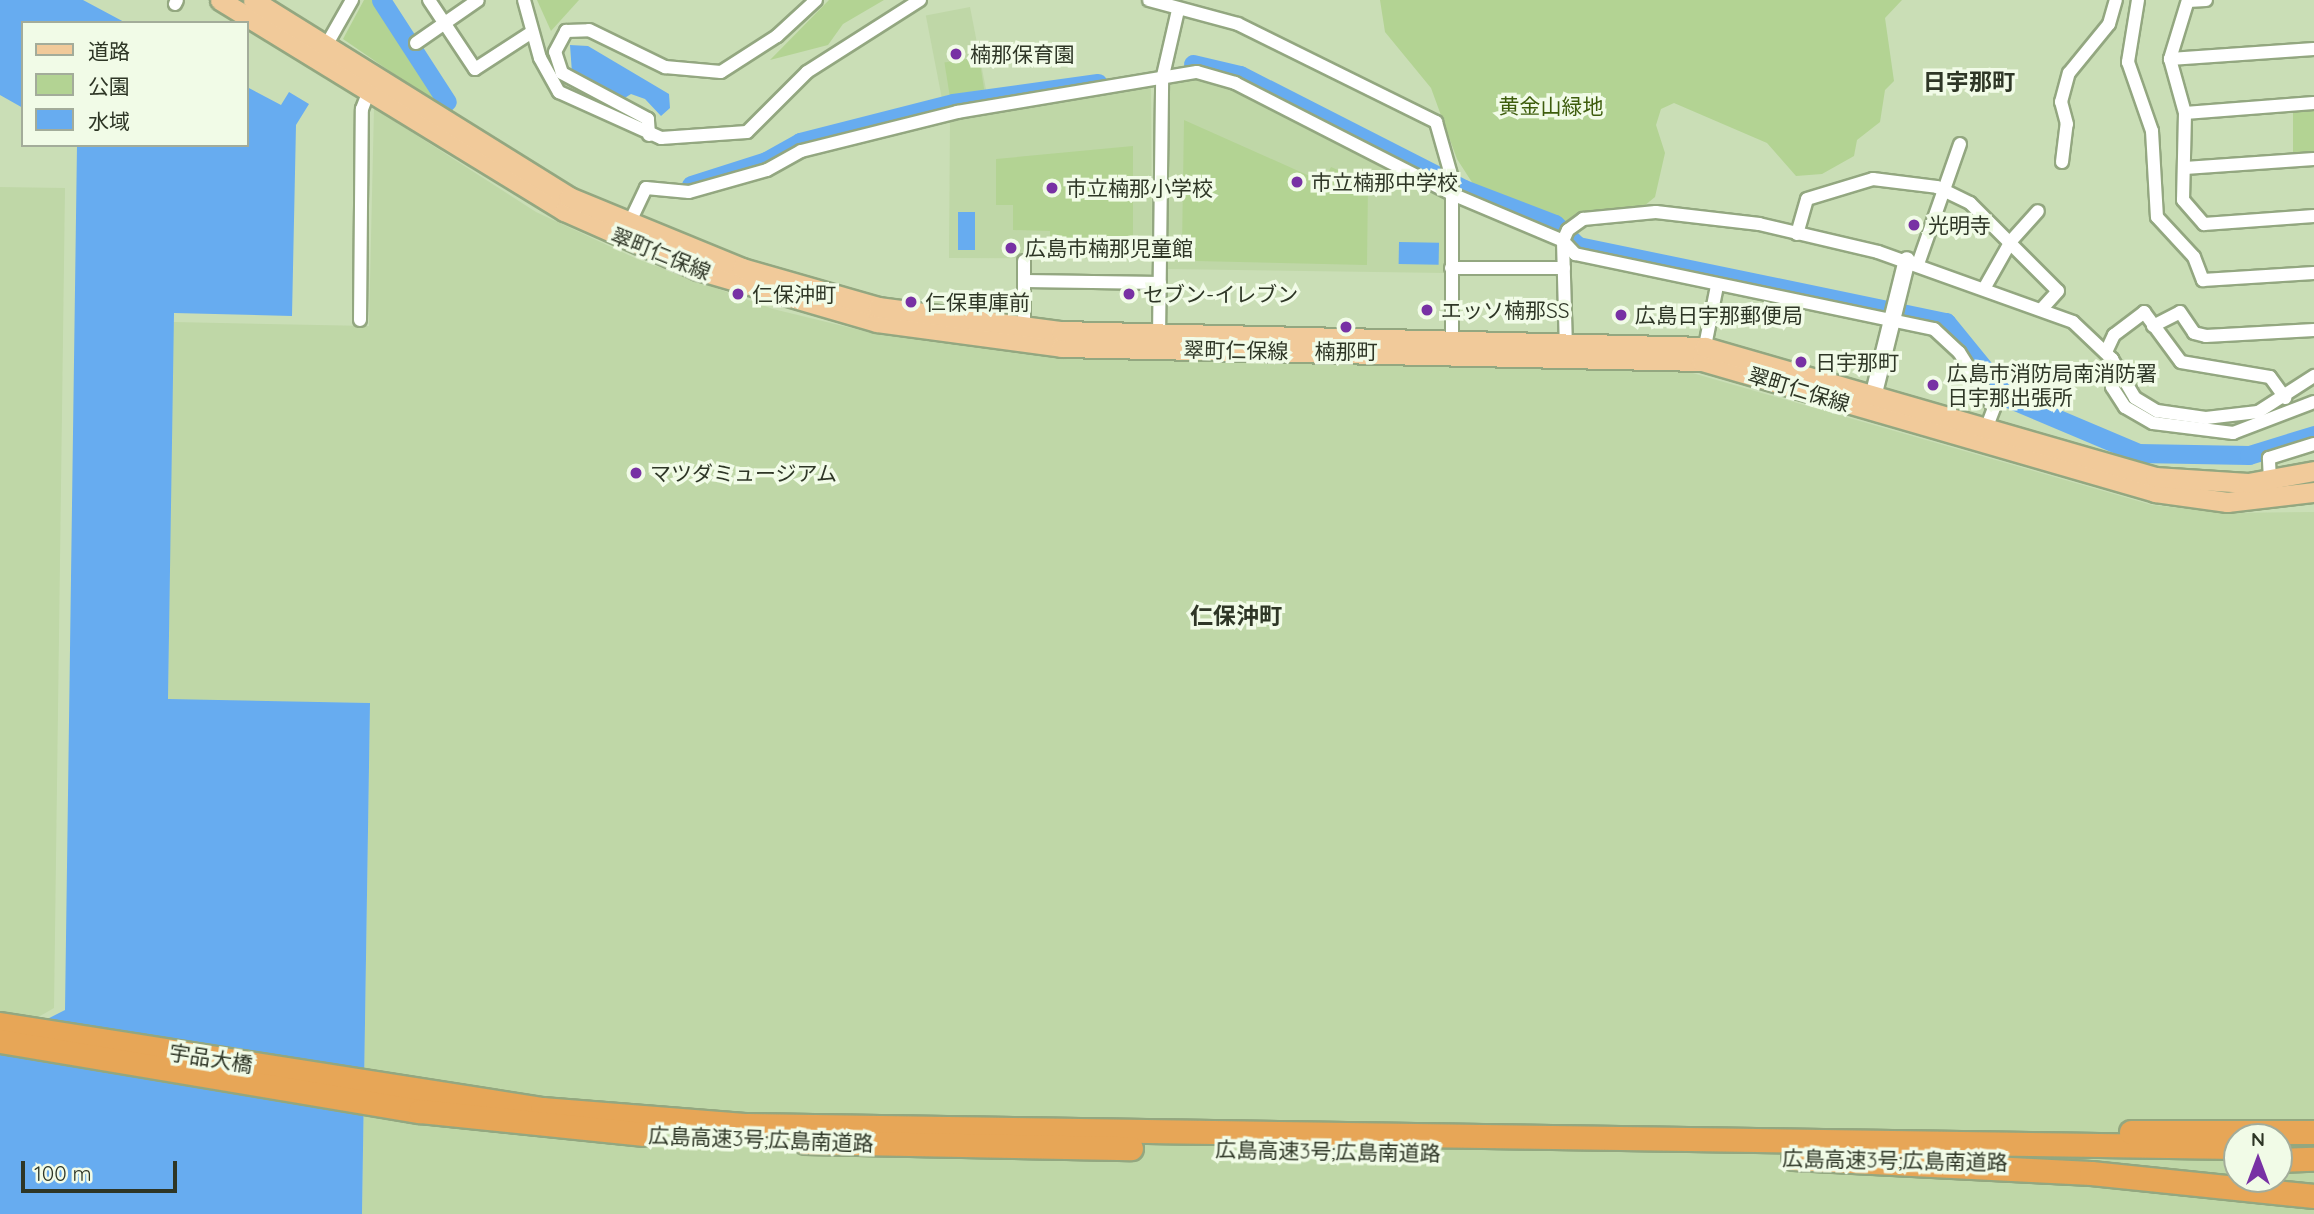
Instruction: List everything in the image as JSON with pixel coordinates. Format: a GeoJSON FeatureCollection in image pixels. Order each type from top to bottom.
{"type":"FeatureCollection","features":[{"type":"Feature","properties":{"kind":"highway","name":"宇品大橋"},"geometry":{"type":"LineString","coordinates":[[0,1024],[421,1102]]}},
{"type":"Feature","properties":{"kind":"highway","name":"宇品大橋"},"geometry":{"type":"LineString","coordinates":[[0,1041],[421,1102]]}},
{"type":"Feature","properties":{"kind":"highway","name":"広島高速3号;広島南道路"},"geometry":{"type":"LineString","coordinates":[[421,1102],[747,1125],[1926,1145],[2223,1147]]}},
{"type":"Feature","properties":{"kind":"highway","name":"広島高速3号;広島南道路"},"geometry":{"type":"LineString","coordinates":[[421,1102],[746,1140],[1793,1158],[2223,1161]]}},
{"type":"Feature","properties":{"kind":"highway"},"geometry":{"type":"LineString","coordinates":[[1926,1145],[2314,1124]]}},
{"type":"Feature","properties":{"kind":"highway"},"geometry":{"type":"LineString","coordinates":[[2202,1131],[2314,1132]]}},
{"type":"Feature","properties":{"kind":"highway"},"geometry":{"type":"LineString","coordinates":[[2293,1146],[2314,1145]]}},
{"type":"Feature","properties":{"kind":"highway"},"geometry":{"type":"LineString","coordinates":[[1793,1158],[2091,1173],[2314,1196]]}},
{"type":"Feature","properties":{"kind":"highway"},"geometry":{"type":"LineString","coordinates":[[2293,1160],[2314,1159]]}},
{"type":"Feature","properties":{"kind":"main road","name":"翠町仁保線"},"geometry":{"type":"LineString","coordinates":[[220,0],[373,83],[431,122],[510,164],[625,232],[802,294],[957,336],[1566,348],[1704,354],[1871,403],[2154,492],[2227,502],[2314,492]]}},
{"type":"Feature","properties":{"kind":"main road","name":"翠町仁保線"},"geometry":{"type":"LineString","coordinates":[[253,0],[327,44],[373,83]]}},
{"type":"Feature","properties":{"kind":"main road","name":"翠町仁保線"},"geometry":{"type":"LineString","coordinates":[[802,294],[951,321],[1159,341]]}},
{"type":"Feature","properties":{"kind":"main road","name":"翠町仁保線"},"geometry":{"type":"LineString","coordinates":[[1871,403],[1986,429],[2154,477],[2270,480],[2314,471]]}},
{"type":"Feature","properties":{"kind":"street"},"geometry":{"type":"LineString","coordinates":[[327,44],[352,0]]}},
{"type":"Feature","properties":{"kind":"street"},"geometry":{"type":"LineString","coordinates":[[429,0],[475,69],[532,32]]}},
{"type":"Feature","properties":{"kind":"street"},"geometry":{"type":"LineString","coordinates":[[416,43],[478,0]]}},
{"type":"Feature","properties":{"kind":"street"},"geometry":{"type":"LineString","coordinates":[[524,0],[532,32],[559,92],[649,135],[747,132],[807,72],[920,0]]}},
{"type":"Feature","properties":{"kind":"street"},"geometry":{"type":"LineString","coordinates":[[649,135],[648,119],[562,73],[555,52],[566,31],[589,30],[665,67],[721,72],[816,0]]}},
{"type":"Feature","properties":{"kind":"street"},"geometry":{"type":"LineString","coordinates":[[1149,0],[1178,10],[1238,23],[1436,122],[1452,187],[1452,347]]}},
{"type":"Feature","properties":{"kind":"street"},"geometry":{"type":"LineString","coordinates":[[2062,162],[2067,124],[2061,102],[2069,73],[2109,24],[2116,0]]}},
{"type":"Feature","properties":{"kind":"street"},"geometry":{"type":"LineString","coordinates":[[2138,0],[2128,62],[2150,122],[2157,217],[2194,257],[2203,280],[2314,273]]}},
{"type":"Feature","properties":{"kind":"street"},"geometry":{"type":"LineString","coordinates":[[2206,0],[2188,0],[2170,59],[2185,113],[2183,200],[2204,224],[2314,216]]}},
{"type":"Feature","properties":{"kind":"street"},"geometry":{"type":"LineString","coordinates":[[1159,341],[1162,80],[1178,10]]}},
{"type":"Feature","properties":{"kind":"street"},"geometry":{"type":"LineString","coordinates":[[2170,59],[2314,49]]}},
{"type":"Feature","properties":{"kind":"street"},"geometry":{"type":"LineString","coordinates":[[625,232],[646,188],[689,192],[767,170],[801,151],[957,112],[1162,80],[1197,72],[1235,83],[1452,187],[1565,237],[1575,254],[1717,286],[1894,312],[1934,329],[1959,352],[1994,408],[1986,429]]}},
{"type":"Feature","properties":{"kind":"street"},"geometry":{"type":"LineString","coordinates":[[360,320],[362,110],[373,83]]}},
{"type":"Feature","properties":{"kind":"street"},"geometry":{"type":"LineString","coordinates":[[2185,113],[2314,103]]}},
{"type":"Feature","properties":{"kind":"street"},"geometry":{"type":"LineString","coordinates":[[1871,403],[1894,312],[1940,189],[1960,145]]}},
{"type":"Feature","properties":{"kind":"street"},"geometry":{"type":"LineString","coordinates":[[2185,168],[2314,159]]}},
{"type":"Feature","properties":{"kind":"street"},"geometry":{"type":"LineString","coordinates":[[1797,234],[1807,199],[1890,177],[1940,189],[1970,203],[2011,241],[2058,291],[2042,309]]}},
{"type":"Feature","properties":{"kind":"street"},"geometry":{"type":"LineString","coordinates":[[1566,348],[1565,237],[1583,219],[1626,211],[1797,234],[1913,262],[1985,287],[2073,322],[2109,356],[2134,398],[2157,411],[2236,419],[2285,398],[2314,376]]}},
{"type":"Feature","properties":{"kind":"street"},"geometry":{"type":"LineString","coordinates":[[1985,287],[2011,241],[2038,211]]}},
{"type":"Feature","properties":{"kind":"street"},"geometry":{"type":"LineString","coordinates":[[1024,261],[1024,328]]}},
{"type":"Feature","properties":{"kind":"street"},"geometry":{"type":"LineString","coordinates":[[1451,268],[1564,268]]}},
{"type":"Feature","properties":{"kind":"street"},"geometry":{"type":"LineString","coordinates":[[1025,281],[1160,283]]}},
{"type":"Feature","properties":{"kind":"street"},"geometry":{"type":"LineString","coordinates":[[1704,354],[1717,286]]}},
{"type":"Feature","properties":{"kind":"street"},"geometry":{"type":"LineString","coordinates":[[2285,398],[2270,377],[2181,362],[2144,312],[2133,315],[2109,356],[2118,397],[2153,423],[2233,433],[2314,402]]}},
{"type":"Feature","properties":{"kind":"street"},"geometry":{"type":"LineString","coordinates":[[2152,326],[2180,312],[2194,333],[2206,336],[2314,330]]}},
{"type":"Feature","properties":{"kind":"street"},"geometry":{"type":"LineString","coordinates":[[2270,480],[2269,458],[2314,444]]}},
{"type":"Feature","properties":{"kind":"shaded area","name":"楠那保育園"},"geometry":{"type":"Polygon","coordinates":[[[970,7],[987,93],[943,102],[926,16],[970,7]]]}},
{"type":"Feature","properties":{"kind":"shaded area","name":"市立楠那中学校"},"geometry":{"type":"Polygon","coordinates":[[[1193,77],[1233,86],[1446,193],[1446,273],[1167,269],[1169,90],[1172,82],[1193,77]]]}},
{"type":"Feature","properties":{"kind":"shaded area","name":"市立楠那小学校"},"geometry":{"type":"Polygon","coordinates":[[[1151,86],[1152,259],[949,258],[950,119],[1151,86]]]}},
{"type":"Feature","properties":{"kind":"shaded area"},"geometry":{"type":"Polygon","coordinates":[[[374,108],[536,212],[637,259],[773,309],[876,334],[1078,359],[1682,370],[2152,505],[2225,513],[2314,512],[2314,1214],[362,1214],[370,703],[168,700],[173,322],[369,326],[374,108]]]}},
{"type":"Feature","properties":{"kind":"shaded area"},"geometry":{"type":"Polygon","coordinates":[[[0,187],[65,188],[54,1008],[0,1039],[0,187]]]}},
{"type":"Feature","properties":{"kind":"green space"},"geometry":{"type":"Polygon","coordinates":[[[364,0],[374,0],[442,107],[343,39],[364,0]]]}},
{"type":"Feature","properties":{"kind":"green space"},"geometry":{"type":"Polygon","coordinates":[[[537,0],[579,0],[551,31],[537,0]]]}},
{"type":"Feature","properties":{"kind":"green space"},"geometry":{"type":"Polygon","coordinates":[[[829,0],[884,0],[843,24],[828,45],[770,60],[829,0]]]}},
{"type":"Feature","properties":{"kind":"green space","name":"黄金山緑地"},"geometry":{"type":"Polygon","coordinates":[[[1380,0],[1902,0],[1885,18],[1894,81],[1885,90],[1880,122],[1857,140],[1854,156],[1822,174],[1796,176],[1767,143],[1674,103],[1661,109],[1656,125],[1665,153],[1655,197],[1644,206],[1580,218],[1563,228],[1475,187],[1457,159],[1431,88],[1385,32],[1380,0]]]}},
{"type":"Feature","properties":{"kind":"green space"},"geometry":{"type":"Polygon","coordinates":[[[979,57],[984,90],[950,95],[944,62],[979,57]]]}},
{"type":"Feature","properties":{"kind":"green space"},"geometry":{"type":"Polygon","coordinates":[[[2293,109],[2314,109],[2314,154],[2293,154],[2293,109]]]}},
{"type":"Feature","properties":{"kind":"green space"},"geometry":{"type":"Polygon","coordinates":[[[1184,120],[1323,182],[1331,167],[1368,183],[1367,265],[1196,261],[1182,246],[1184,120]]]}},
{"type":"Feature","properties":{"kind":"green space"},"geometry":{"type":"Polygon","coordinates":[[[1133,146],[1133,248],[1050,246],[1050,231],[1013,230],[1013,205],[996,205],[996,159],[1133,146]]]}},
{"type":"Feature","properties":{"kind":"water"},"geometry":{"type":"Polygon","coordinates":[[[0,0],[83,0],[122,21],[21,21],[21,107],[0,95],[0,0]]]}},
{"type":"Feature","properties":{"kind":"water"},"geometry":{"type":"Polygon","coordinates":[[[570,45],[588,46],[669,94],[670,108],[661,116],[645,99],[631,94],[620,101],[572,73],[570,45]]]}},
{"type":"Feature","properties":{"kind":"water"},"geometry":{"type":"Polygon","coordinates":[[[248,88],[281,105],[289,92],[309,104],[296,125],[292,316],[174,313],[168,699],[370,703],[362,1214],[0,1214],[0,1043],[65,1010],[77,147],[248,147],[248,88]]]}},
{"type":"Feature","properties":{"kind":"water"},"geometry":{"type":"Polygon","coordinates":[[[958,212],[975,212],[975,250],[958,250],[958,212]]]}},
{"type":"Feature","properties":{"kind":"water"},"geometry":{"type":"Polygon","coordinates":[[[1399,242],[1439,243],[1439,265],[1399,264],[1399,242]]]}},
{"type":"Feature","properties":{"kind":"waterway"},"geometry":{"type":"LineString","coordinates":[[381,0],[447,102]]}},
{"type":"Feature","properties":{"kind":"waterway"},"geometry":{"type":"LineString","coordinates":[[1193,64],[1240,75],[1464,189],[1555,224],[1578,246],[1946,322],[2008,398],[2138,453],[2249,455],[2314,435]]}},
{"type":"Feature","properties":{"kind":"waterway"},"geometry":{"type":"LineString","coordinates":[[691,185],[766,161],[800,142],[953,103],[1098,83]]}},
{"type":"Feature","properties":{"kind":"place","name":"楠那保育園"},"geometry":{"type":"Point","coordinates":[956,54]}},
{"type":"Feature","properties":{"kind":"place","name":"市立楠那中学校"},"geometry":{"type":"Point","coordinates":[1297,182]}},
{"type":"Feature","properties":{"kind":"place","name":"市立楠那小学校"},"geometry":{"type":"Point","coordinates":[1052,188]}},
{"type":"Feature","properties":{"kind":"place","name":"光明寺"},"geometry":{"type":"Point","coordinates":[1914,225]}},
{"type":"Feature","properties":{"kind":"place","name":"広島市楠那児童館"},"geometry":{"type":"Point","coordinates":[1011,248]}},
{"type":"Feature","properties":{"kind":"place","name":"仁保沖町"},"geometry":{"type":"Point","coordinates":[738,294]}},
{"type":"Feature","properties":{"kind":"place","name":"セブン-イレブン"},"geometry":{"type":"Point","coordinates":[1129,294]}},
{"type":"Feature","properties":{"kind":"place","name":"仁保車庫前"},"geometry":{"type":"Point","coordinates":[911,302]}},
{"type":"Feature","properties":{"kind":"place","name":"エッソ楠那SS"},"geometry":{"type":"Point","coordinates":[1427,310]}},
{"type":"Feature","properties":{"kind":"place","name":"広島日宇那郵便局"},"geometry":{"type":"Point","coordinates":[1621,315]}},
{"type":"Feature","properties":{"kind":"place","name":"楠那町"},"geometry":{"type":"Point","coordinates":[1346,327]}},
{"type":"Feature","properties":{"kind":"place","name":"日宇那町"},"geometry":{"type":"Point","coordinates":[1801,362]}},
{"type":"Feature","properties":{"kind":"place","name":"広島市消防局南消防署 日宇那出張所"},"geometry":{"type":"Point","coordinates":[1933,385]}},
{"type":"Feature","properties":{"kind":"place","name":"マツダミュージアム"},"geometry":{"type":"Point","coordinates":[636,473]}},
{"type":"Feature","properties":{"kind":"district","name":"日宇那町"},"geometry":{"type":"Point","coordinates":[1969,82]}},
{"type":"Feature","properties":{"kind":"district","name":"仁保沖町"},"geometry":{"type":"Point","coordinates":[1236,616]}}]}
